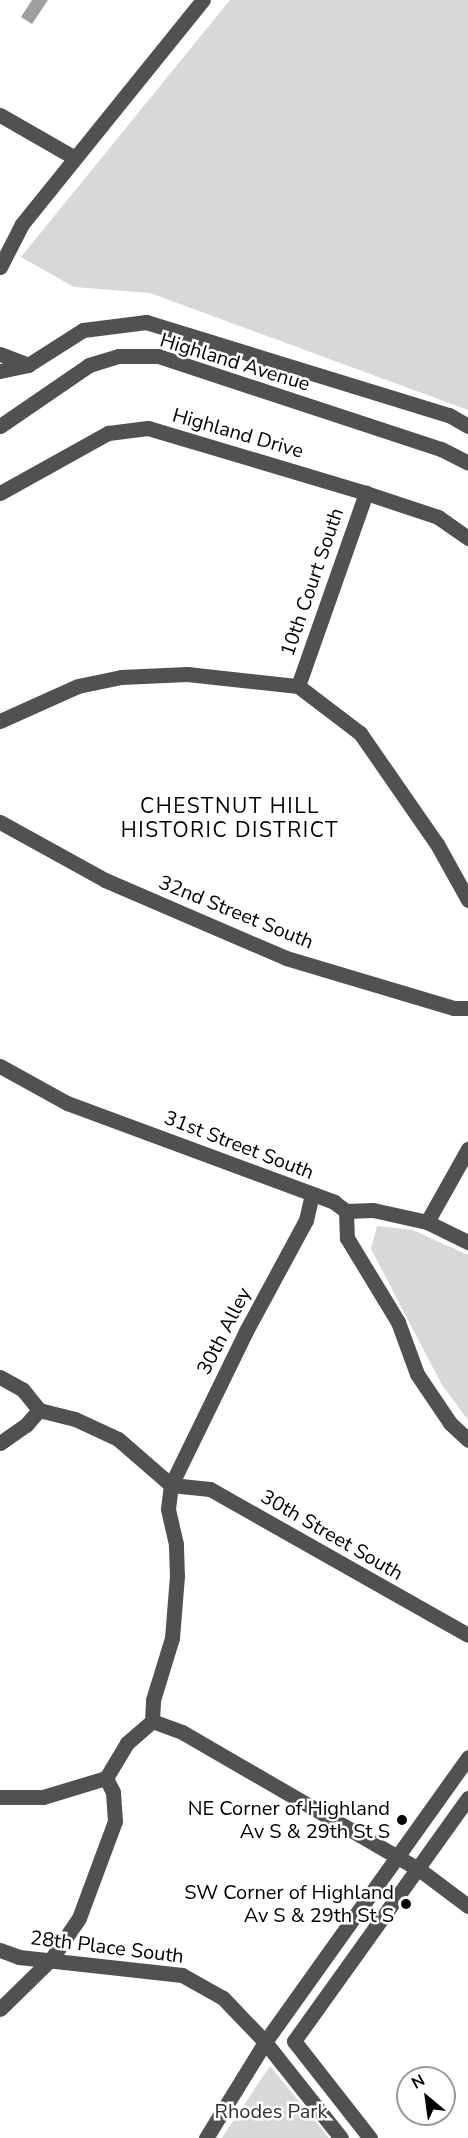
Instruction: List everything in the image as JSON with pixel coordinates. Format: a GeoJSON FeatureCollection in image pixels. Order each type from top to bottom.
{"type":"FeatureCollection","features":[{"type":"Feature","properties":{"kind":"street"},"geometry":{"type":"LineString","coordinates":[[0,267],[22,224],[203,0]]}},
{"type":"Feature","properties":{"kind":"street"},"geometry":{"type":"LineString","coordinates":[[0,115],[75,158]]}},
{"type":"Feature","properties":{"kind":"street","name":"Highland Avenue"},"geometry":{"type":"LineString","coordinates":[[0,371],[28,365],[83,330],[146,322],[449,415],[468,426]]}},
{"type":"Feature","properties":{"kind":"street"},"geometry":{"type":"LineString","coordinates":[[0,354],[28,365]]}},
{"type":"Feature","properties":{"kind":"street","name":"Highland Avenue"},"geometry":{"type":"LineString","coordinates":[[0,426],[89,365],[119,356],[158,356],[441,449],[468,463]]}},
{"type":"Feature","properties":{"kind":"street","name":"Highland Drive"},"geometry":{"type":"LineString","coordinates":[[0,493],[108,433],[148,428],[366,493],[438,518],[468,538]]}},
{"type":"Feature","properties":{"kind":"street","name":"10th Court South"},"geometry":{"type":"LineString","coordinates":[[298,686],[366,493]]}},
{"type":"Feature","properties":{"kind":"street"},"geometry":{"type":"LineString","coordinates":[[0,721],[78,687],[121,677],[188,674],[298,686],[360,734],[437,844],[468,900]]}},
{"type":"Feature","properties":{"kind":"street","name":"32nd Street South"},"geometry":{"type":"LineString","coordinates":[[0,822],[105,880],[255,945],[454,1008],[468,1008]]}},
{"type":"Feature","properties":{"kind":"street","name":"31st Street South"},"geometry":{"type":"LineString","coordinates":[[0,1066],[67,1103],[312,1196],[334,1202],[346,1211],[373,1210],[427,1222],[468,1242]]}},
{"type":"Feature","properties":{"kind":"street"},"geometry":{"type":"LineString","coordinates":[[427,1222],[468,1149]]}},
{"type":"Feature","properties":{"kind":"street","name":"30th Alley"},"geometry":{"type":"LineString","coordinates":[[171,1485],[246,1331],[306,1220],[312,1196]]}},
{"type":"Feature","properties":{"kind":"street"},"geometry":{"type":"LineString","coordinates":[[346,1211],[347,1238],[398,1322],[417,1374],[450,1424],[468,1440]]}},
{"type":"Feature","properties":{"kind":"street"},"geometry":{"type":"LineString","coordinates":[[0,1377],[23,1390],[39,1410],[75,1419],[118,1439],[171,1485],[168,1509],[176,1544],[177,1576],[172,1638],[153,1700],[152,1721],[127,1743],[106,1778],[43,1797],[0,1797]]}},
{"type":"Feature","properties":{"kind":"street"},"geometry":{"type":"LineString","coordinates":[[0,1443],[26,1425],[39,1410]]}},
{"type":"Feature","properties":{"kind":"street","name":"30th Street South"},"geometry":{"type":"LineString","coordinates":[[171,1485],[210,1489],[468,1635]]}},
{"type":"Feature","properties":{"kind":"street"},"geometry":{"type":"LineString","coordinates":[[152,1721],[182,1732],[398,1857],[420,1870],[468,1906]]}},
{"type":"Feature","properties":{"kind":"street"},"geometry":{"type":"LineString","coordinates":[[206,2138],[265,2042],[468,1757]]}},
{"type":"Feature","properties":{"kind":"street"},"geometry":{"type":"LineString","coordinates":[[0,2009],[52,1958],[79,1918],[115,1821],[113,1792],[106,1778]]}},
{"type":"Feature","properties":{"kind":"street"},"geometry":{"type":"LineString","coordinates":[[294,2041],[420,1870],[468,1798]]}},
{"type":"Feature","properties":{"kind":"street","name":"28th Place South"},"geometry":{"type":"LineString","coordinates":[[0,1950],[19,1957],[52,1958],[182,1975],[223,1998],[265,2042]]}},
{"type":"Feature","properties":{"kind":"street"},"geometry":{"type":"LineString","coordinates":[[265,2042],[294,2041]]}},
{"type":"Feature","properties":{"kind":"street"},"geometry":{"type":"LineString","coordinates":[[294,2041],[370,2138]]}},
{"type":"Feature","properties":{"kind":"street"},"geometry":{"type":"LineString","coordinates":[[265,2042],[341,2138]]}},
{"type":"Feature","properties":{"kind":"green space"},"geometry":{"type":"Polygon","coordinates":[[[230,0],[468,0],[468,410],[150,293],[74,287],[21,257],[230,0]]]}},
{"type":"Feature","properties":{"kind":"green space"},"geometry":{"type":"Polygon","coordinates":[[[377,1226],[413,1230],[468,1255],[468,1420],[442,1385],[371,1249],[377,1226]]]}},
{"type":"Feature","properties":{"kind":"green space","name":"Rhodes Park"},"geometry":{"type":"Polygon","coordinates":[[[270,2066],[329,2138],[222,2138],[270,2066]]]}},
{"type":"Feature","properties":{"kind":"shaded area"},"geometry":{"type":"Polygon","coordinates":[[[32,0],[48,0],[32,24],[21,17],[32,0]]]}},
{"type":"Feature","properties":{"kind":"place","name":"NE Corner of Highland Av S & 29th St S"},"geometry":{"type":"Point","coordinates":[402,1820]}},
{"type":"Feature","properties":{"kind":"place","name":"SW Corner of Highland Av S & 29th St S"},"geometry":{"type":"Point","coordinates":[406,1904]}},
{"type":"Feature","properties":{"kind":"district","name":"CHESTNUT HILL HISTORIC DISTRICT"},"geometry":{"type":"Point","coordinates":[230,818]}}]}
